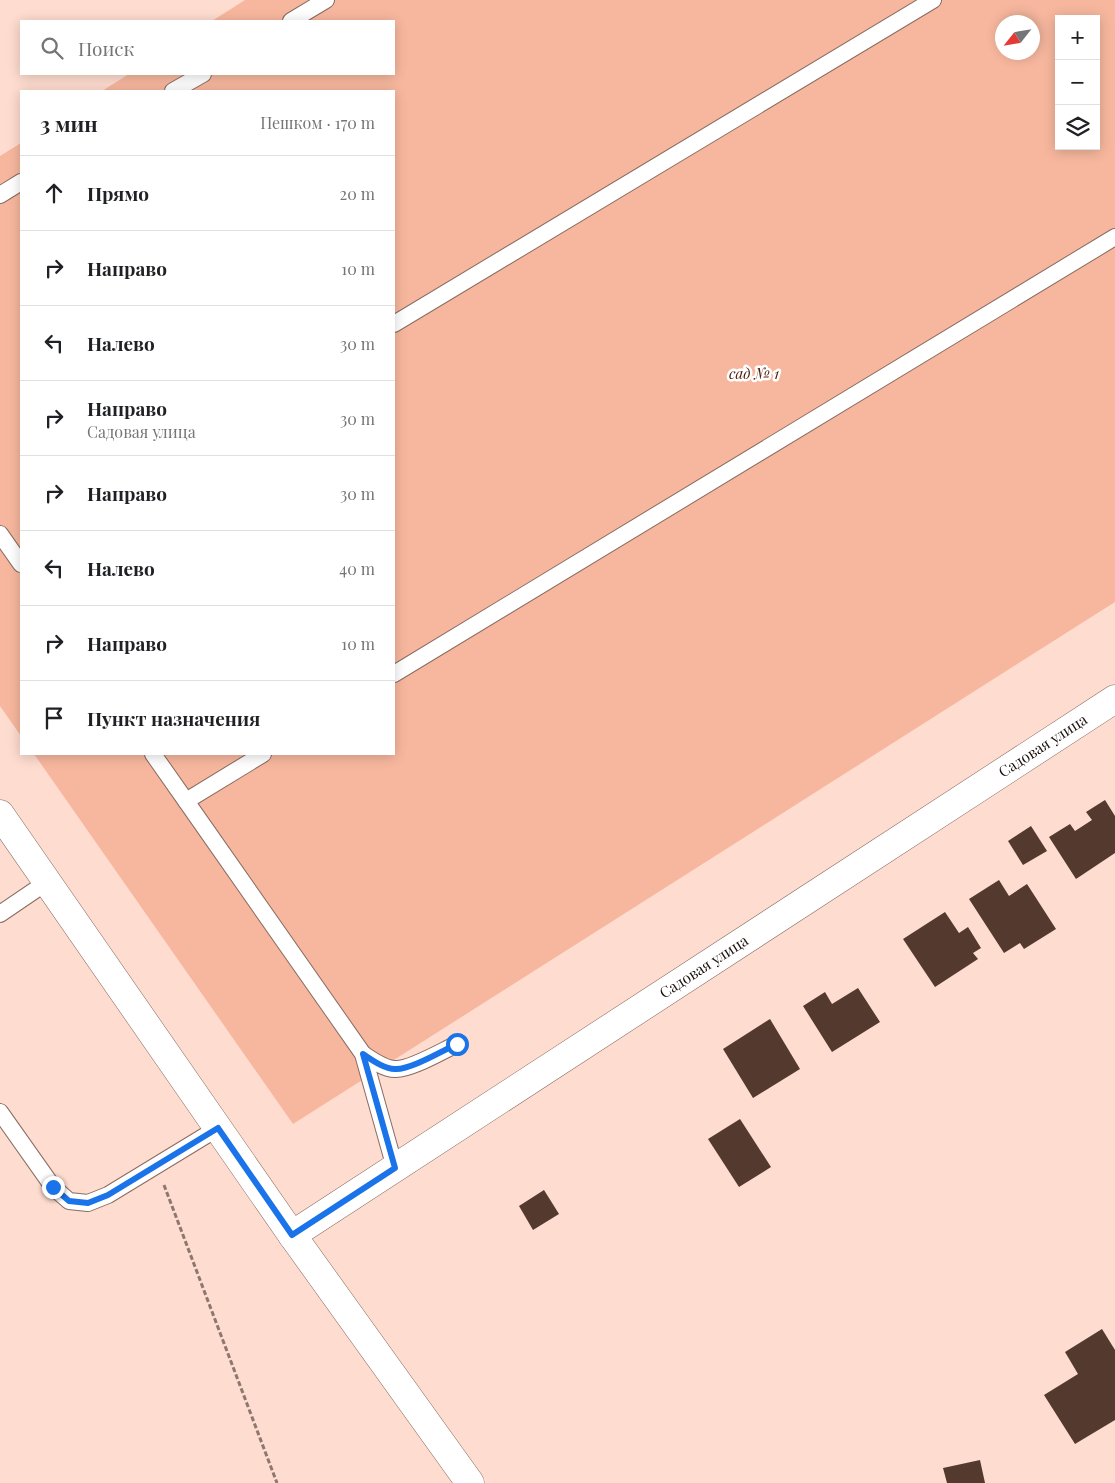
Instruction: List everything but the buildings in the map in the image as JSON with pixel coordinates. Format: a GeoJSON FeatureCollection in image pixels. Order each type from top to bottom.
{"type":"FeatureCollection","features":[{"type":"Feature","properties":{"kind":"street","name":"Садовая улица"},"geometry":{"type":"LineString","coordinates":[[292,1235],[1115,698]]}},
{"type":"Feature","properties":{"kind":"street"},"geometry":{"type":"LineString","coordinates":[[0,814],[292,1235],[470,1483]]}},
{"type":"Feature","properties":{"kind":"lane"},"geometry":{"type":"LineString","coordinates":[[292,20],[326,0]]}},
{"type":"Feature","properties":{"kind":"lane"},"geometry":{"type":"LineString","coordinates":[[395,323],[934,0]]}},
{"type":"Feature","properties":{"kind":"lane"},"geometry":{"type":"LineString","coordinates":[[175,90],[201,75]]}},
{"type":"Feature","properties":{"kind":"lane"},"geometry":{"type":"LineString","coordinates":[[0,195],[20,183]]}},
{"type":"Feature","properties":{"kind":"lane"},"geometry":{"type":"LineString","coordinates":[[395,673],[1115,237]]}},
{"type":"Feature","properties":{"kind":"lane"},"geometry":{"type":"LineString","coordinates":[[0,534],[20,559]]}},
{"type":"Feature","properties":{"kind":"lane"},"geometry":{"type":"LineString","coordinates":[[154,755],[363,1054],[395,1168]]}},
{"type":"Feature","properties":{"kind":"lane"},"geometry":{"type":"LineString","coordinates":[[186,801],[261,755]]}},
{"type":"Feature","properties":{"kind":"lane"},"geometry":{"type":"LineString","coordinates":[[0,914],[48,882]]}},
{"type":"Feature","properties":{"kind":"lane"},"geometry":{"type":"LineString","coordinates":[[363,1054],[377,1064],[395,1069],[415,1064],[457,1044]]}},
{"type":"Feature","properties":{"kind":"lane"},"geometry":{"type":"LineString","coordinates":[[0,1112],[53,1187],[69,1201],[88,1203],[108,1195],[218,1128]]}},
{"type":"Feature","properties":{"kind":"path"},"geometry":{"type":"LineString","coordinates":[[156,1166],[277,1483]]}},
{"type":"Feature","properties":{"kind":"green space","name":"сад № 1"},"geometry":{"type":"Polygon","coordinates":[[[245,0],[1115,0],[1115,602],[293,1124],[35,755],[395,755],[395,90],[104,90],[127,75],[395,75],[395,20],[214,20],[245,0]]]}},
{"type":"Feature","properties":{"kind":"green space"},"geometry":{"type":"Polygon","coordinates":[[[20,144],[20,735],[0,706],[0,156],[20,144]]]}},
{"type":"Feature","properties":{"kind":"route"},"geometry":{"type":"LineString","coordinates":[[53,1187],[69,1201],[88,1203],[108,1195],[218,1128],[292,1235],[395,1168],[363,1054],[377,1064],[395,1069],[415,1064],[457,1044]]}}]}
